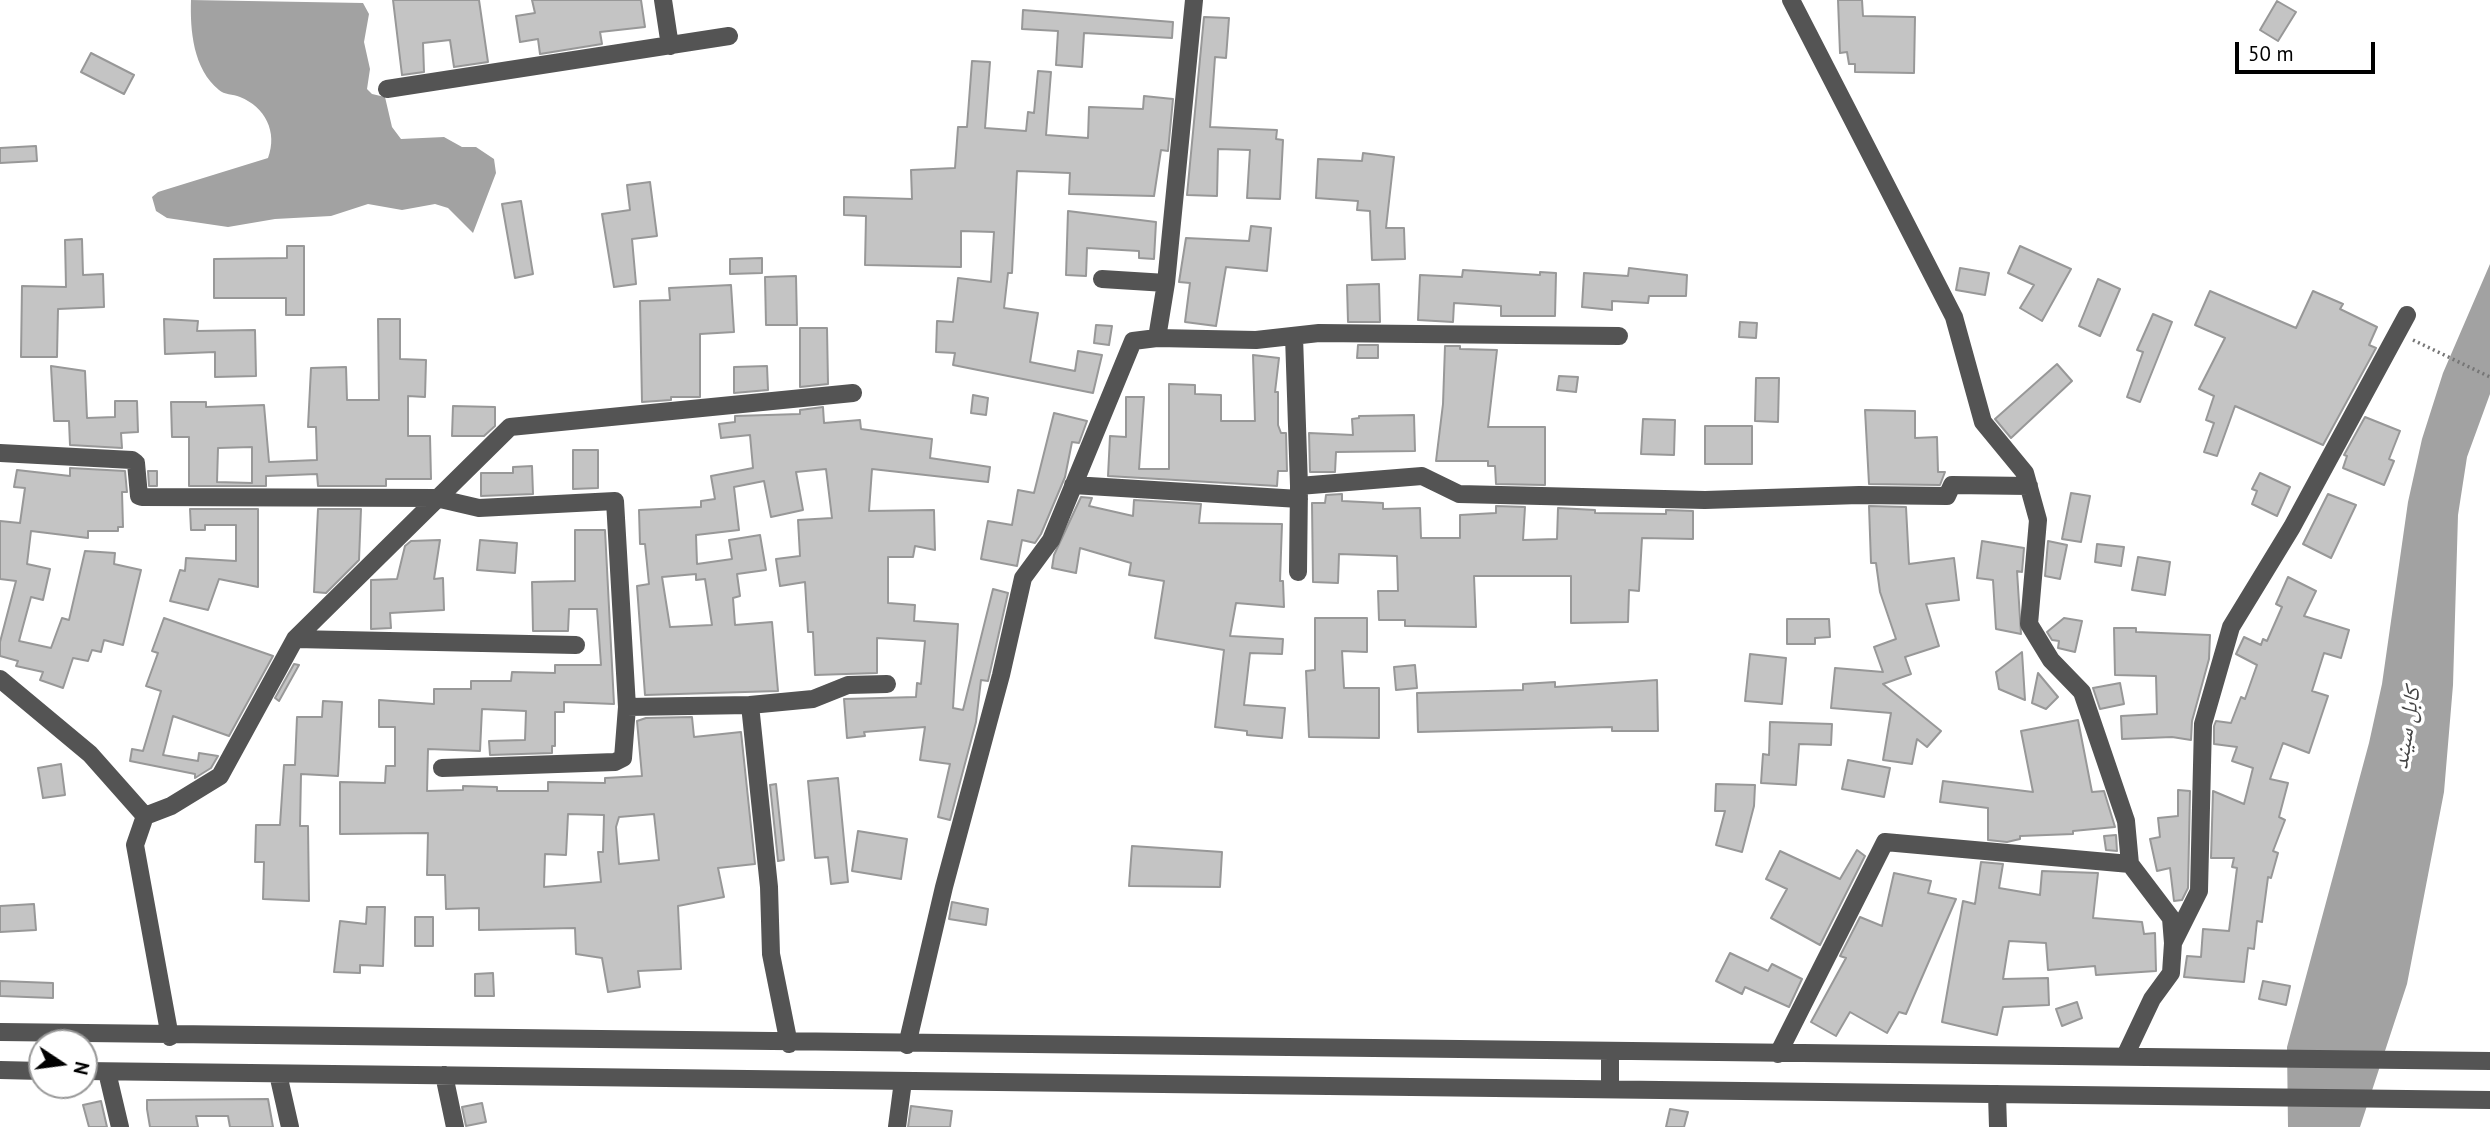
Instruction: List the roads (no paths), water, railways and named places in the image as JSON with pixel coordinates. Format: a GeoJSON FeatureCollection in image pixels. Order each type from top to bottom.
{"type":"FeatureCollection","features":[{"type":"Feature","properties":{"kind":"street"},"geometry":{"type":"LineString","coordinates":[[663,0],[670,46]]}},
{"type":"Feature","properties":{"kind":"street"},"geometry":{"type":"LineString","coordinates":[[1157,338],[1166,283],[1194,0]]}},
{"type":"Feature","properties":{"kind":"street"},"geometry":{"type":"LineString","coordinates":[[1791,0],[1954,317],[1983,422],[2025,473],[2038,520],[2029,624],[2051,660],[2082,692],[2126,821],[2130,864],[2171,918],[2171,973],[2152,999],[2125,1056]]}},
{"type":"Feature","properties":{"kind":"street"},"geometry":{"type":"LineString","coordinates":[[387,89],[729,36]]}},
{"type":"Feature","properties":{"kind":"street"},"geometry":{"type":"LineString","coordinates":[[1102,279],[1166,283]]}},
{"type":"Feature","properties":{"kind":"street"},"geometry":{"type":"LineString","coordinates":[[2173,943],[2199,891],[2203,724],[2231,627],[2304,506],[2407,315]]}},
{"type":"Feature","properties":{"kind":"street"},"geometry":{"type":"LineString","coordinates":[[907,1045],[944,887],[1002,675],[1023,578],[1051,540],[1133,341],[1157,338],[1256,341],[1333,333],[1619,336]]}},
{"type":"Feature","properties":{"kind":"street"},"geometry":{"type":"LineString","coordinates":[[1294,336],[1299,492],[1298,572]]}},
{"type":"Feature","properties":{"kind":"street"},"geometry":{"type":"LineString","coordinates":[[170,1037],[135,845],[145,816],[171,806],[220,776],[295,639],[510,428],[853,393]]}},
{"type":"Feature","properties":{"kind":"street"},"geometry":{"type":"LineString","coordinates":[[0,453],[135,460],[140,497],[436,498],[479,508],[615,501],[627,706],[623,758],[615,762],[442,768]]}},
{"type":"Feature","properties":{"kind":"street"},"geometry":{"type":"LineString","coordinates":[[1073,485],[1299,492],[1422,475],[1459,494],[1705,500],[1859,495],[1947,496],[1952,485],[2029,486]]}},
{"type":"Feature","properties":{"kind":"street"},"geometry":{"type":"LineString","coordinates":[[295,639],[576,645]]}},
{"type":"Feature","properties":{"kind":"street"},"geometry":{"type":"LineString","coordinates":[[0,679],[90,754],[145,816]]}},
{"type":"Feature","properties":{"kind":"street"},"geometry":{"type":"LineString","coordinates":[[627,706],[750,705],[813,699],[848,685],[887,684]]}},
{"type":"Feature","properties":{"kind":"street"},"geometry":{"type":"LineString","coordinates":[[750,705],[769,887],[771,954],[789,1044]]}},
{"type":"Feature","properties":{"kind":"street"},"geometry":{"type":"LineString","coordinates":[[1778,1054],[1885,842],[2130,864]]}},
{"type":"Feature","properties":{"kind":"street"},"geometry":{"type":"LineString","coordinates":[[0,1032],[170,1037],[1778,1054],[2240,1056],[2490,1061]]}},
{"type":"Feature","properties":{"kind":"street"},"geometry":{"type":"LineString","coordinates":[[1610,1052],[1610,1089]]}},
{"type":"Feature","properties":{"kind":"street"},"geometry":{"type":"LineString","coordinates":[[0,1070],[28,1071]]}},
{"type":"Feature","properties":{"kind":"street"},"geometry":{"type":"LineString","coordinates":[[98,1072],[2490,1100]]}},
{"type":"Feature","properties":{"kind":"street"},"geometry":{"type":"LineString","coordinates":[[107,1072],[120,1127]]}},
{"type":"Feature","properties":{"kind":"street"},"geometry":{"type":"LineString","coordinates":[[278,1073],[290,1127]]}},
{"type":"Feature","properties":{"kind":"street"},"geometry":{"type":"LineString","coordinates":[[444,1076],[455,1127]]}},
{"type":"Feature","properties":{"kind":"street"},"geometry":{"type":"LineString","coordinates":[[897,1127],[903,1081]]}},
{"type":"Feature","properties":{"kind":"street"},"geometry":{"type":"LineString","coordinates":[[1997,1094],[1998,1127]]}},
{"type":"Feature","properties":{"kind":"water"},"geometry":{"type":"Polygon","coordinates":[[[191,0],[363,3],[369,14],[364,42],[370,69],[367,89],[372,94],[385,97],[392,127],[401,139],[444,137],[462,147],[476,147],[494,159],[496,173],[473,233],[448,208],[435,204],[402,210],[368,204],[331,216],[275,219],[228,227],[167,218],[156,211],[152,197],[158,192],[268,158],[271,148],[270,130],[262,114],[249,101],[221,92],[210,81],[198,60],[191,24],[191,0]]]}},
{"type":"Feature","properties":{"kind":"water","name":"کابل سيند"},"geometry":{"type":"Polygon","coordinates":[[[2490,264],[2490,394],[2467,457],[2458,515],[2453,685],[2444,792],[2407,984],[2360,1127],[2288,1127],[2287,1047],[2369,743],[2382,684],[2408,502],[2422,439],[2443,373],[2490,264]]]}}]}
